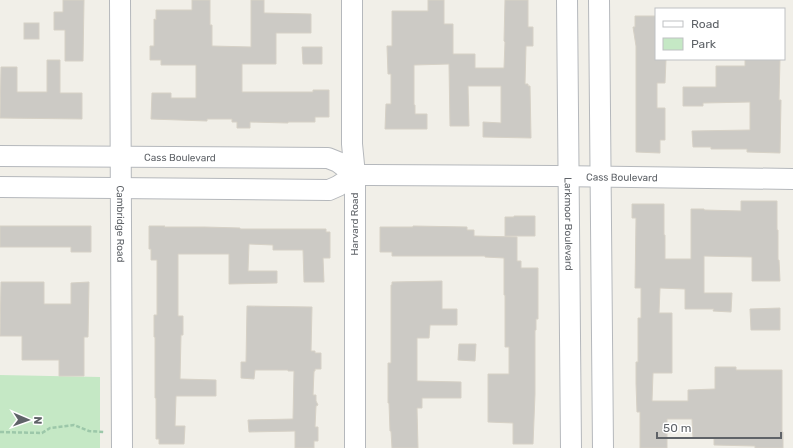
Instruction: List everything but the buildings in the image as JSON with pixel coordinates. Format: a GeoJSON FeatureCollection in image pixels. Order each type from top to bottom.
{"type":"FeatureCollection","features":[{"type":"Feature","properties":{"kind":"street","name":"Cambridge Road"},"geometry":{"type":"LineString","coordinates":[[120,0],[122,448]]}},
{"type":"Feature","properties":{"kind":"street","name":"Harvard Road"},"geometry":{"type":"LineString","coordinates":[[352,0],[352,144],[355,176],[355,448]]}},
{"type":"Feature","properties":{"kind":"street","name":"Larkmoor Boulevard"},"geometry":{"type":"LineString","coordinates":[[567,0],[571,448]]}},
{"type":"Feature","properties":{"kind":"street"},"geometry":{"type":"LineString","coordinates":[[599,0],[603,448]]}},
{"type":"Feature","properties":{"kind":"street","name":"Cass Boulevard"},"geometry":{"type":"LineString","coordinates":[[0,156],[328,158],[338,162],[355,176]]}},
{"type":"Feature","properties":{"kind":"street","name":"Cass Boulevard"},"geometry":{"type":"LineString","coordinates":[[0,187],[329,190],[355,176],[377,175],[793,179]]}},
{"type":"Feature","properties":{"kind":"path"},"geometry":{"type":"LineString","coordinates":[[0,432],[42,433],[50,428],[74,425],[89,431],[107,432]]}},
{"type":"Feature","properties":{"kind":"green space"},"geometry":{"type":"Polygon","coordinates":[[[0,375],[100,377],[100,448],[0,448],[0,375]]]}}]}
